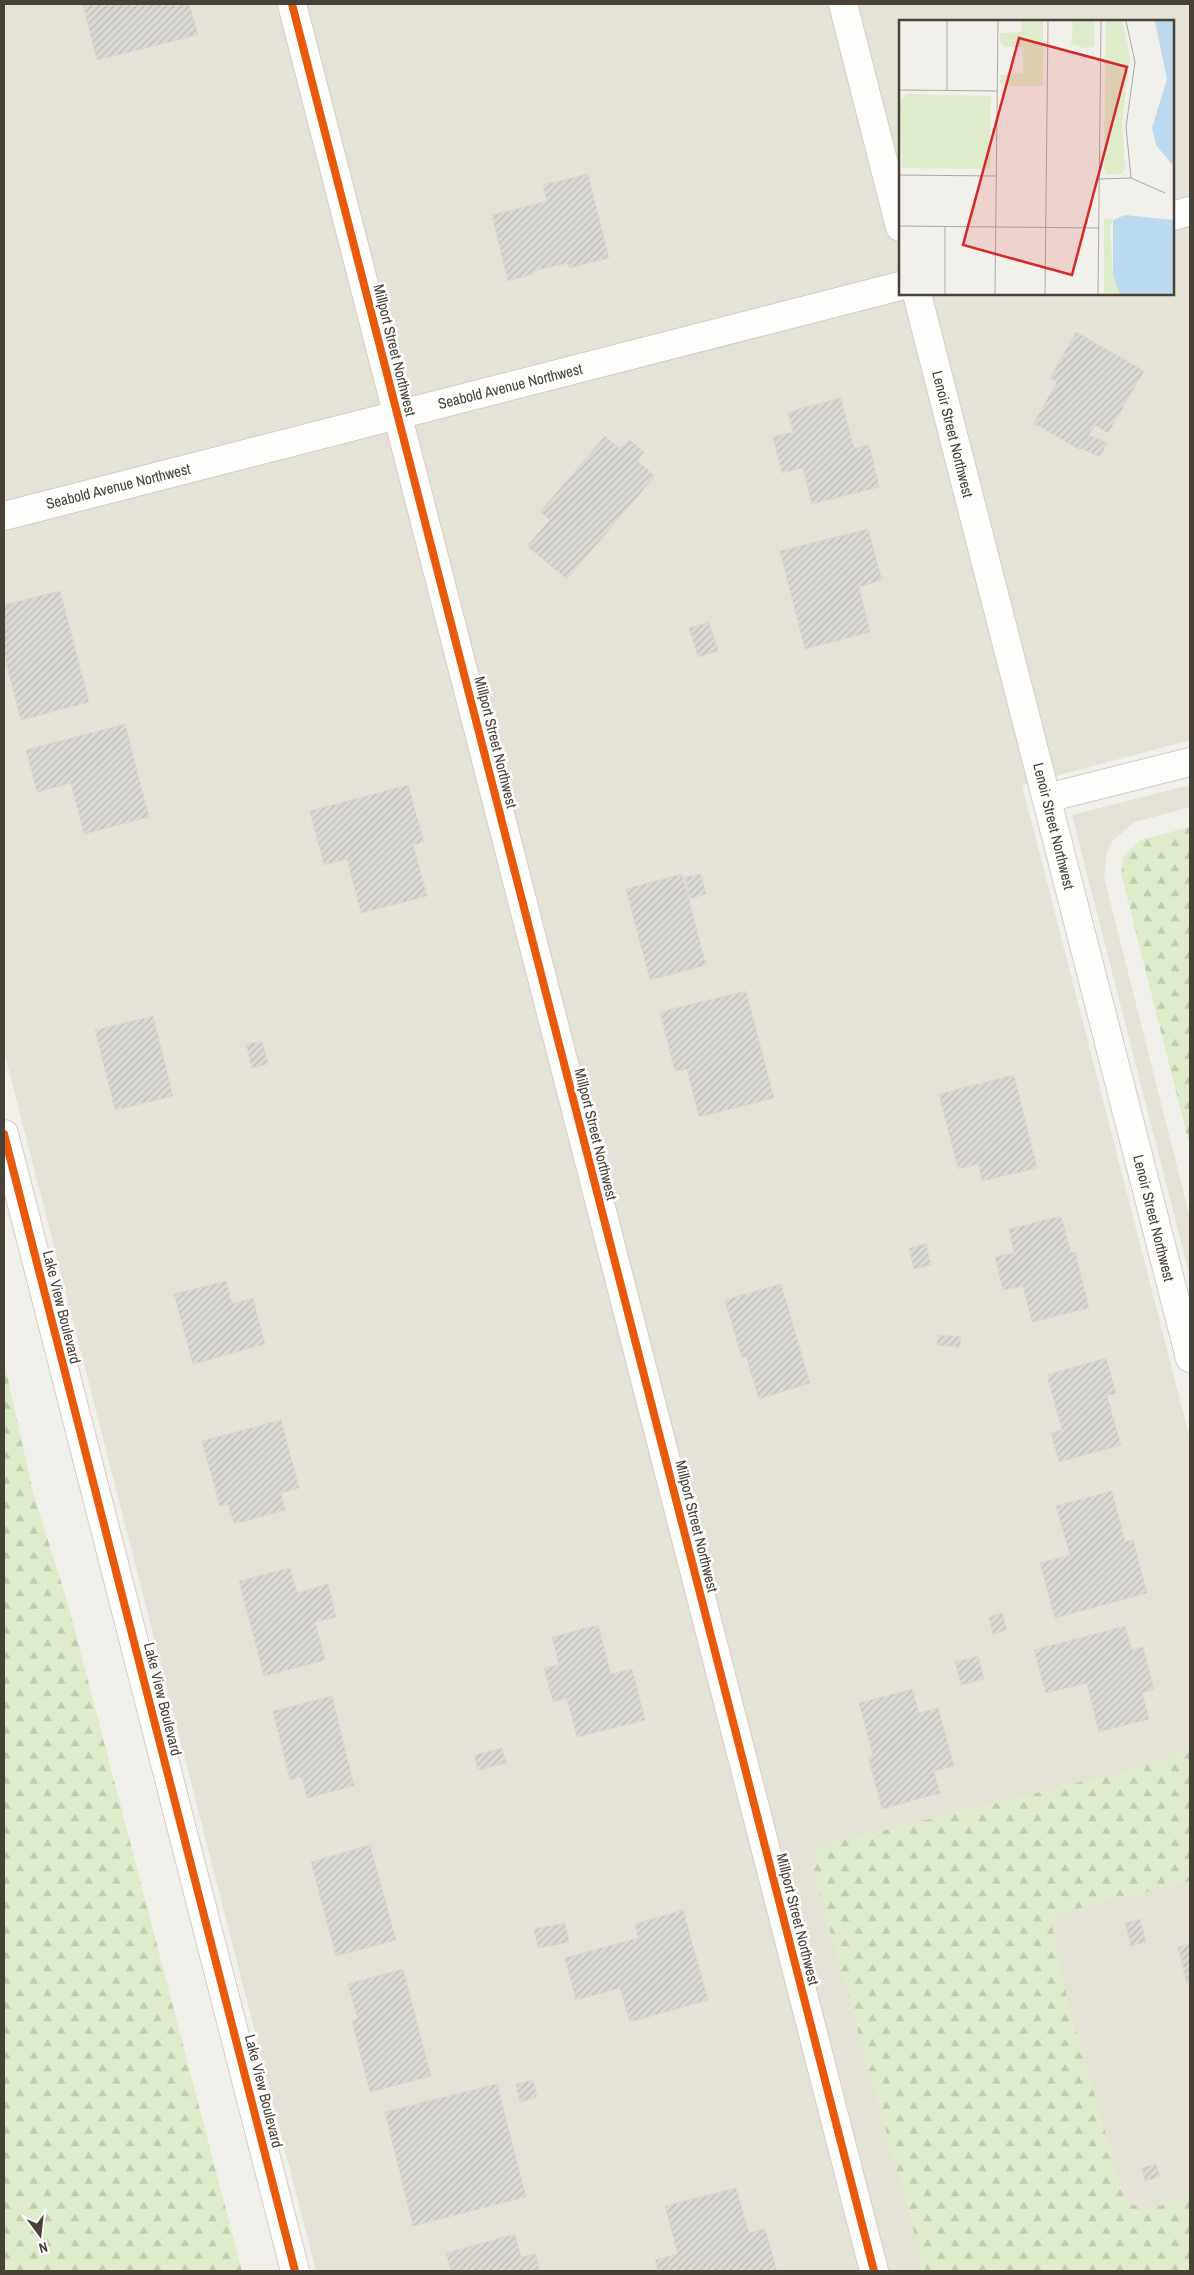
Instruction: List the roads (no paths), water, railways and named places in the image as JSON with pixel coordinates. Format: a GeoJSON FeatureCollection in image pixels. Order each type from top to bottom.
{"type":"FeatureCollection","features":[{"type":"Feature","properties":{"kind":"street","name":"Millport Street Northwest"},"geometry":{"type":"LineString","coordinates":[[292,4],[874,2271]]}},
{"type":"Feature","properties":{"kind":"street"},"geometry":{"type":"LineString","coordinates":[[843,4],[899,223]]}},
{"type":"Feature","properties":{"kind":"street"},"geometry":{"type":"LineString","coordinates":[[1174,216],[1190,211]]}},
{"type":"Feature","properties":{"kind":"street","name":"Seabold Avenue Northwest"},"geometry":{"type":"LineString","coordinates":[[4,516],[899,286]]}},
{"type":"Feature","properties":{"kind":"street","name":"Lenoir Street Northwest"},"geometry":{"type":"LineString","coordinates":[[917,295],[1190,1358]]}},
{"type":"Feature","properties":{"kind":"street"},"geometry":{"type":"LineString","coordinates":[[1047,798],[1190,762]]}},
{"type":"Feature","properties":{"kind":"street","name":"Lake View Boulevard"},"geometry":{"type":"LineString","coordinates":[[4,1134],[295,2271]]}}]}
